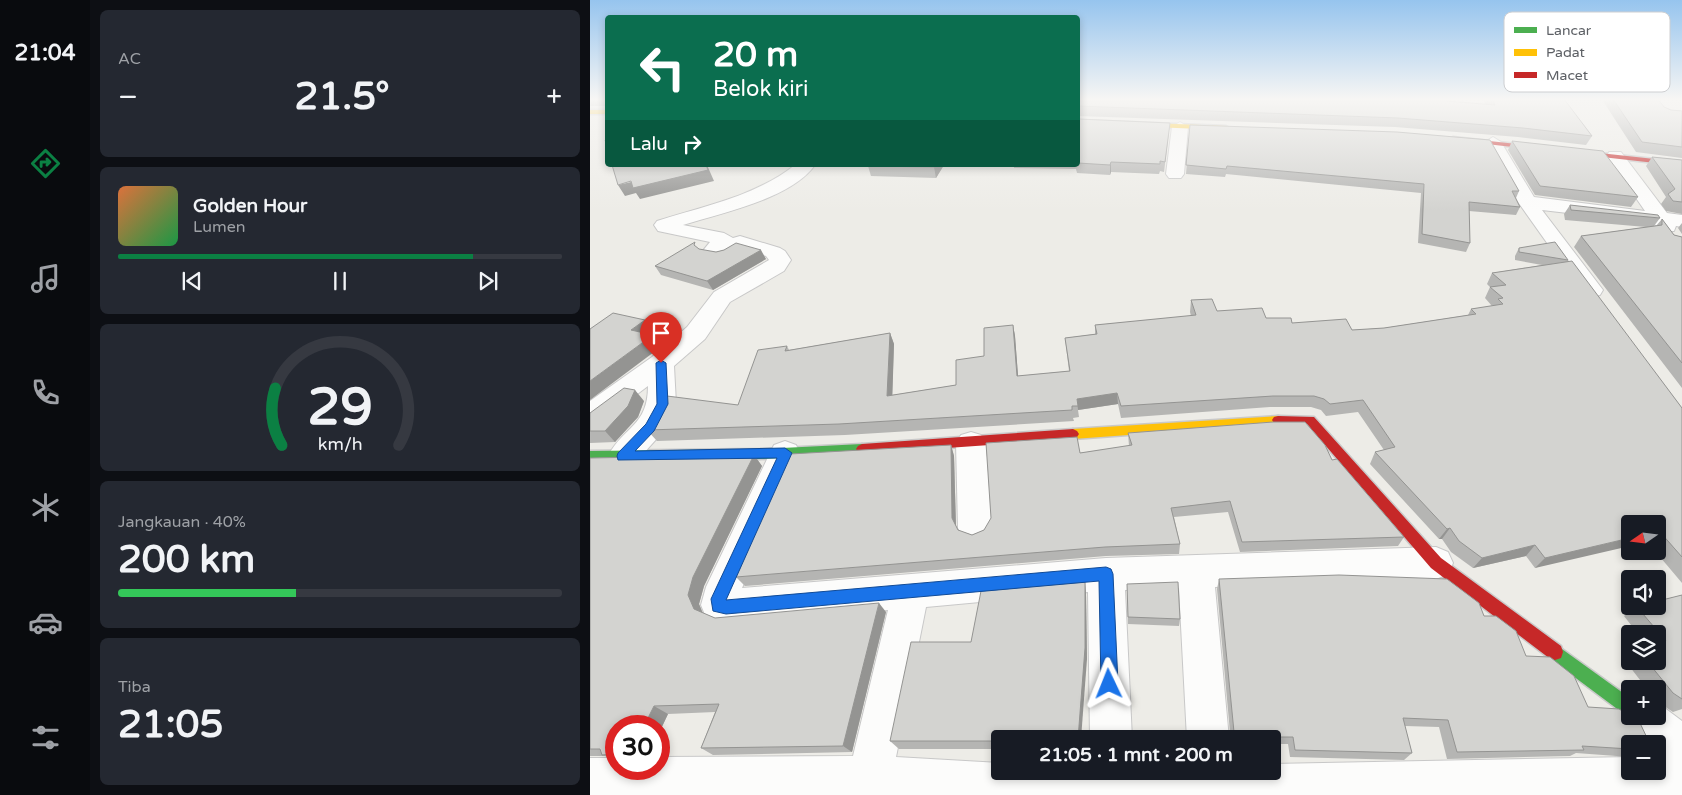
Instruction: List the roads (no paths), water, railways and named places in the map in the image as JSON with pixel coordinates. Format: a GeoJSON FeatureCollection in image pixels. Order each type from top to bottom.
{"type":"FeatureCollection","features":[{"type":"Feature","properties":{"kind":"street"},"geometry":{"type":"LineString","coordinates":[[1175,174],[1179,136]]}},
{"type":"Feature","properties":{"kind":"street"},"geometry":{"type":"LineString","coordinates":[[1445,138],[1682,164]]}},
{"type":"Feature","properties":{"kind":"street"},"geometry":{"type":"LineString","coordinates":[[1493,142],[1527,202],[1607,310]]}},
{"type":"Feature","properties":{"kind":"street"},"geometry":{"type":"LineString","coordinates":[[1615,156],[1674,240]]}},
{"type":"Feature","properties":{"kind":"street"},"geometry":{"type":"LineString","coordinates":[[590,416],[661,363],[696,333],[722,297],[776,266],[780,260],[778,255],[740,242],[721,255],[712,253],[724,239],[697,232],[679,231],[664,227],[664,225],[742,202],[785,182],[804,167]]}},
{"type":"Feature","properties":{"kind":"street"},"geometry":{"type":"LineString","coordinates":[[1527,202],[1682,220]]}},
{"type":"Feature","properties":{"kind":"street"},"geometry":{"type":"LineString","coordinates":[[623,456],[650,427],[662,404],[661,363]]}},
{"type":"Feature","properties":{"kind":"street"},"geometry":{"type":"LineString","coordinates":[[590,456],[785,453],[971,443],[1160,427],[1310,420],[1436,563],[1621,701]]}},
{"type":"Feature","properties":{"kind":"street"},"geometry":{"type":"LineString","coordinates":[[971,443],[975,528]]}},
{"type":"Feature","properties":{"kind":"street"},"geometry":{"type":"LineString","coordinates":[[785,453],[719,599],[718,605],[726,607],[1106,574],[1436,563]]}},
{"type":"Feature","properties":{"kind":"street"},"geometry":{"type":"LineString","coordinates":[[1196,571],[1207,730]]}},
{"type":"Feature","properties":{"kind":"street"},"geometry":{"type":"LineString","coordinates":[[1106,574],[1111,730]]}},
{"type":"Feature","properties":{"kind":"street"},"geometry":{"type":"LineString","coordinates":[[870,778],[911,590]]}},
{"type":"Feature","properties":{"kind":"street"},"geometry":{"type":"LineString","coordinates":[[1653,725],[1682,747]]}},
{"type":"Feature","properties":{"kind":"street"},"geometry":{"type":"LineString","coordinates":[[590,780],[870,778],[1097,786],[1195,780]]}},
{"type":"Feature","properties":{"kind":"street"},"geometry":{"type":"LineString","coordinates":[[1281,779],[1682,778]]}}]}
